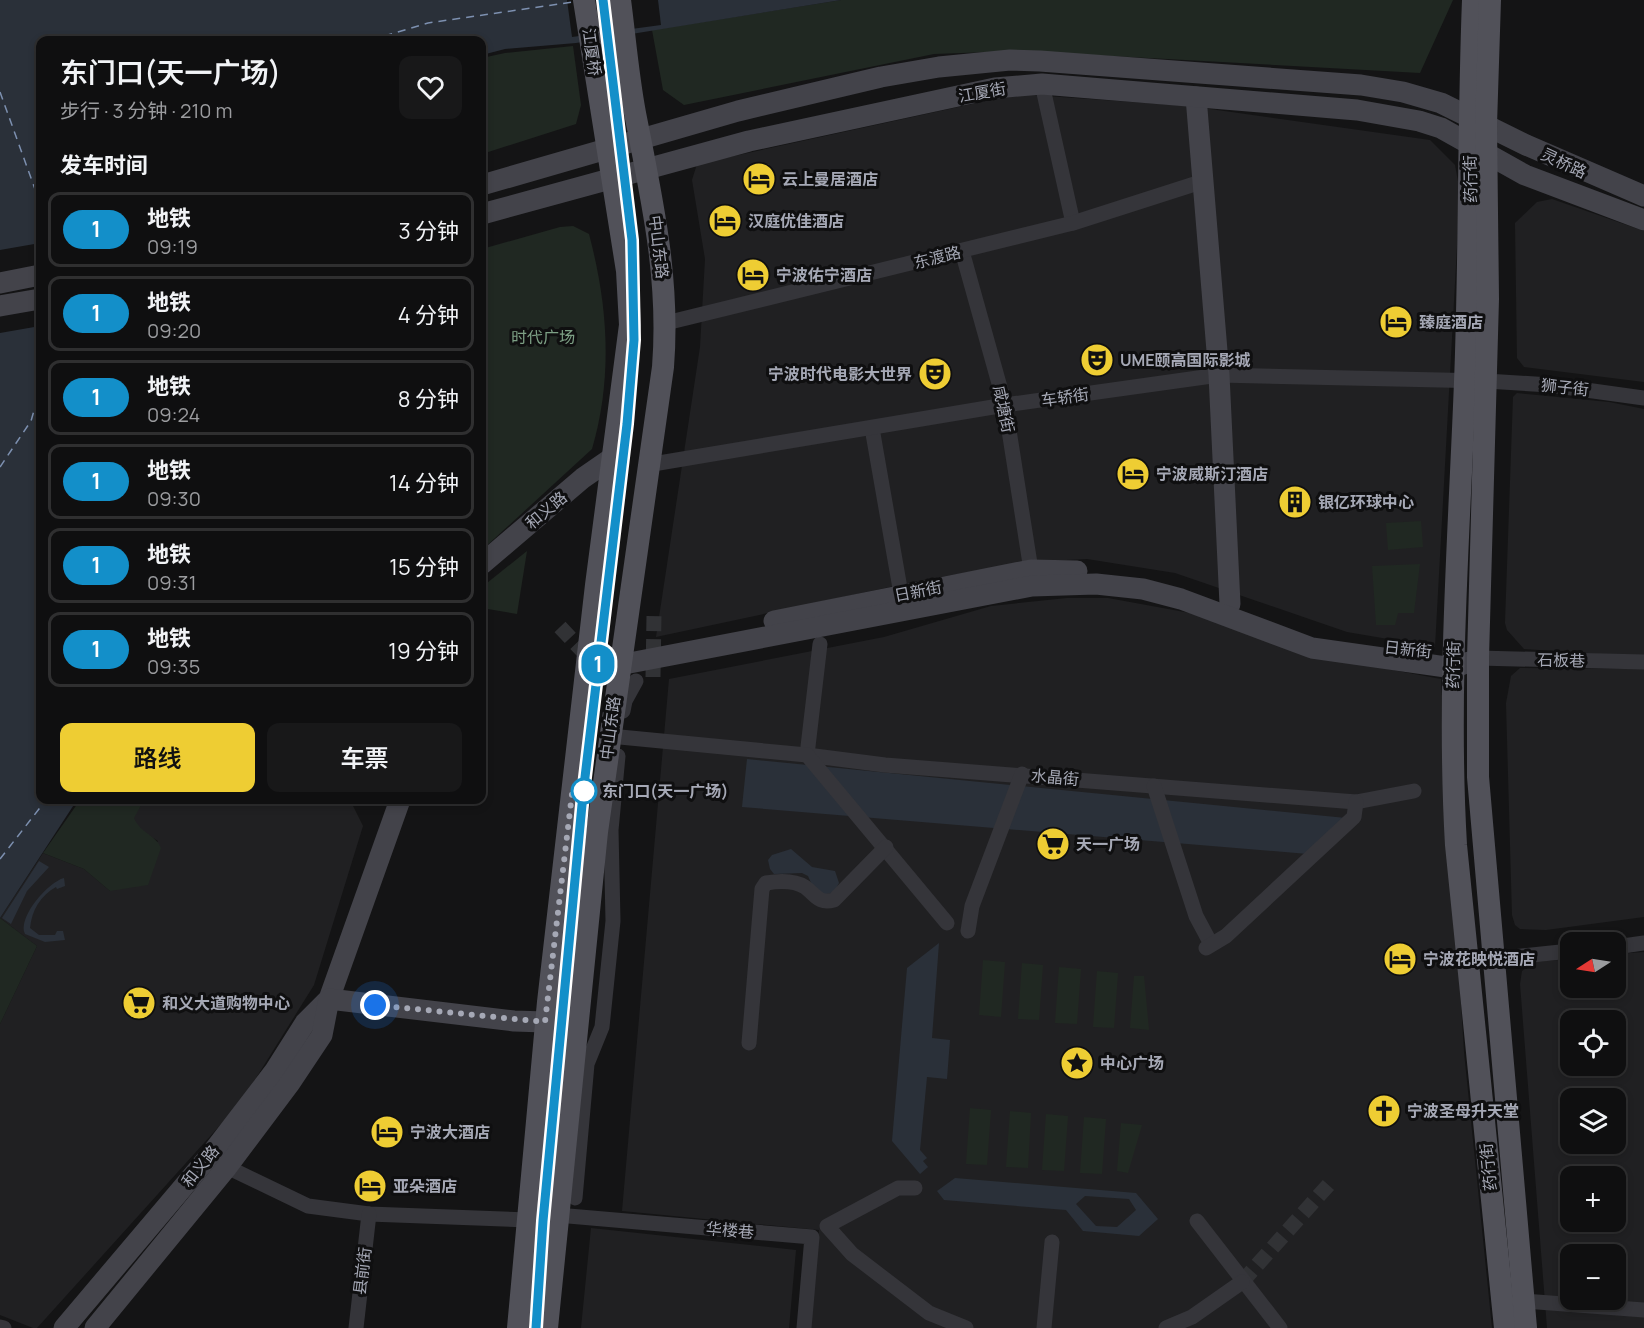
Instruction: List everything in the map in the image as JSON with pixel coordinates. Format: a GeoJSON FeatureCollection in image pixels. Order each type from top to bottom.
{"type":"FeatureCollection","features":[{"type":"Feature","properties":{"kind":"main road","name":"江厦桥"},"geometry":{"type":"LineString","coordinates":[[584,0],[599,104]]}},
{"type":"Feature","properties":{"kind":"main road","name":"江厦桥"},"geometry":{"type":"LineString","coordinates":[[620,0],[632,96]]}},
{"type":"Feature","properties":{"kind":"main road","name":"药行街"},"geometry":{"type":"LineString","coordinates":[[1473,0],[1478,121],[1476,381],[1478,777],[1526,1328]]}},
{"type":"Feature","properties":{"kind":"main road","name":"药行街"},"geometry":{"type":"LineString","coordinates":[[1478,121],[1490,0]]}},
{"type":"Feature","properties":{"kind":"main road","name":"江厦街"},"geometry":{"type":"LineString","coordinates":[[486,184],[738,111],[880,77],[939,67],[1010,60],[1361,85],[1423,96],[1478,121]]}},
{"type":"Feature","properties":{"kind":"main road","name":"江厦街"},"geometry":{"type":"LineString","coordinates":[[486,213],[749,141],[995,88],[1042,84],[1357,110],[1399,116],[1438,127],[1478,148]]}},
{"type":"Feature","properties":{"kind":"main road","name":"中山东路"},"geometry":{"type":"LineString","coordinates":[[547,1328],[597,832],[661,378],[666,322],[662,256],[632,96]]}},
{"type":"Feature","properties":{"kind":"main road"},"geometry":{"type":"LineString","coordinates":[[1196,97],[1219,375],[1230,604]]}},
{"type":"Feature","properties":{"kind":"main road","name":"中山东路"},"geometry":{"type":"LineString","coordinates":[[518,1328],[545,1022],[630,325],[627,271],[599,104]]}},
{"type":"Feature","properties":{"kind":"main road","name":"灵桥路"},"geometry":{"type":"LineString","coordinates":[[1478,121],[1599,179],[1644,196]]}},
{"type":"Feature","properties":{"kind":"main road","name":"灵桥路"},"geometry":{"type":"LineString","coordinates":[[1478,148],[1525,175],[1644,220]]}},
{"type":"Feature","properties":{"kind":"main road"},"geometry":{"type":"LineString","coordinates":[[0,283],[36,277]]}},
{"type":"Feature","properties":{"kind":"main road"},"geometry":{"type":"LineString","coordinates":[[0,306],[36,300]]}},
{"type":"Feature","properties":{"kind":"main road","name":"药行街"},"geometry":{"type":"LineString","coordinates":[[1476,381],[1453,661],[1452,776],[1456,845],[1504,1328]]}},
{"type":"Feature","properties":{"kind":"main road","name":"和义路"},"geometry":{"type":"LineString","coordinates":[[486,561],[583,478],[612,458]]}},
{"type":"Feature","properties":{"kind":"main road","name":"日新街"},"geometry":{"type":"LineString","coordinates":[[620,658],[901,594],[1031,570],[1096,571],[1145,577],[1180,585],[1314,636],[1453,661]]}},
{"type":"Feature","properties":{"kind":"main road","name":"日新街"},"geometry":{"type":"LineString","coordinates":[[620,658],[1032,586],[1096,584],[1143,589],[1181,599],[1312,648],[1453,661],[1478,658]]}},
{"type":"Feature","properties":{"kind":"main road","name":"和义路"},"geometry":{"type":"LineString","coordinates":[[97,1326],[227,1167],[322,1035],[329,999],[399,804]]}},
{"type":"Feature","properties":{"kind":"main road"},"geometry":{"type":"LineString","coordinates":[[329,999],[545,1022]]}},
{"type":"Feature","properties":{"kind":"main road","name":"和义路"},"geometry":{"type":"LineString","coordinates":[[64,1328],[212,1153],[274,1072],[305,1023],[329,999]]}},
{"type":"Feature","properties":{"kind":"street"},"geometry":{"type":"LineString","coordinates":[[1042,84],[1073,223]]}},
{"type":"Feature","properties":{"kind":"street","name":"东渡路"},"geometry":{"type":"LineString","coordinates":[[666,322],[1073,223],[1204,180]]}},
{"type":"Feature","properties":{"kind":"street","name":"咸塘街"},"geometry":{"type":"LineString","coordinates":[[962,251],[1005,405],[1031,570]]}},
{"type":"Feature","properties":{"kind":"street","name":"车轿街"},"geometry":{"type":"LineString","coordinates":[[647,465],[1005,405],[1219,375],[1476,381]]}},
{"type":"Feature","properties":{"kind":"street","name":"狮子街"},"geometry":{"type":"LineString","coordinates":[[1476,381],[1594,389],[1644,398]]}},
{"type":"Feature","properties":{"kind":"street"},"geometry":{"type":"LineString","coordinates":[[872,428],[901,594]]}},
{"type":"Feature","properties":{"kind":"street"},"geometry":{"type":"LineString","coordinates":[[820,644],[807,755],[948,923]]}},
{"type":"Feature","properties":{"kind":"street","name":"石板巷"},"geometry":{"type":"LineString","coordinates":[[1478,658],[1644,662]]}},
{"type":"Feature","properties":{"kind":"street","name":"中山东路"},"geometry":{"type":"LineString","coordinates":[[575,1198],[587,1064],[602,1027],[613,921],[611,830],[620,737],[625,700],[636,681]]}},
{"type":"Feature","properties":{"kind":"street","name":"水晶街"},"geometry":{"type":"LineString","coordinates":[[620,737],[1156,792],[1356,802],[1414,791]]}},
{"type":"Feature","properties":{"kind":"street"},"geometry":{"type":"LineString","coordinates":[[968,931],[972,906],[1020,779]]}},
{"type":"Feature","properties":{"kind":"street"},"geometry":{"type":"LineString","coordinates":[[1156,792],[1196,916],[1209,946],[1226,936],[1354,817],[1356,802]]}},
{"type":"Feature","properties":{"kind":"street"},"geometry":{"type":"LineString","coordinates":[[749,1043],[762,889],[766,883],[793,882],[804,887],[815,899],[825,902],[834,900],[886,847]]}},
{"type":"Feature","properties":{"kind":"street"},"geometry":{"type":"LineString","coordinates":[[1626,946],[1644,943]]}},
{"type":"Feature","properties":{"kind":"street"},"geometry":{"type":"LineString","coordinates":[[1494,959],[1560,952]]}},
{"type":"Feature","properties":{"kind":"street"},"geometry":{"type":"LineString","coordinates":[[227,1167],[308,1206],[369,1214],[529,1220]]}},
{"type":"Feature","properties":{"kind":"street"},"geometry":{"type":"LineString","coordinates":[[915,1188],[898,1188],[827,1226],[859,1260],[929,1313],[957,1326]]}},
{"type":"Feature","properties":{"kind":"street","name":"县前街"},"geometry":{"type":"LineString","coordinates":[[356,1328],[369,1214]]}},
{"type":"Feature","properties":{"kind":"street","name":"华楼巷"},"geometry":{"type":"LineString","coordinates":[[557,1215],[813,1237],[804,1328]]}},
{"type":"Feature","properties":{"kind":"street"},"geometry":{"type":"LineString","coordinates":[[1197,1221],[1242,1282],[1280,1328]]}},
{"type":"Feature","properties":{"kind":"street"},"geometry":{"type":"LineString","coordinates":[[1044,1328],[1052,1242]]}},
{"type":"Feature","properties":{"kind":"street"},"geometry":{"type":"LineString","coordinates":[[1166,1328],[1192,1317],[1242,1282]]}},
{"type":"Feature","properties":{"kind":"street"},"geometry":{"type":"LineString","coordinates":[[1523,1301],[1644,1310]]}},
{"type":"Feature","properties":{"kind":"shaded area"},"geometry":{"type":"Polygon","coordinates":[[[0,0],[841,0],[576,43],[505,49],[486,54],[486,36],[36,36],[36,804],[74,804],[0,918],[0,0]]]}},
{"type":"Feature","properties":{"kind":"shaded area"},"geometry":{"type":"Polygon","coordinates":[[[1018,94],[1189,106],[1430,140],[1455,165],[1460,192],[1435,647],[1347,632],[1175,573],[1087,559],[1026,562],[918,581],[656,637],[700,347],[705,259],[692,180],[697,164],[1018,94]]]}},
{"type":"Feature","properties":{"kind":"shaded area"},"geometry":{"type":"Polygon","coordinates":[[[1552,199],[1644,231],[1644,382],[1524,367],[1517,358],[1515,223],[1537,202],[1552,199]]]}},
{"type":"Feature","properties":{"kind":"shaded area"},"geometry":{"type":"Polygon","coordinates":[[[1517,393],[1609,402],[1644,409],[1644,657],[1524,649],[1507,630],[1505,623],[1513,397],[1517,393]]]}},
{"type":"Feature","properties":{"kind":"shaded area","name":"天一广场"},"geometry":{"type":"Polygon","coordinates":[[[1067,598],[1108,598],[1190,613],[1323,657],[1441,679],[1464,1052],[1492,1328],[810,1328],[819,1230],[622,1211],[669,679],[884,637],[991,606],[1067,598]]]}},
{"type":"Feature","properties":{"kind":"shaded area"},"geometry":{"type":"Polygon","coordinates":[[[1520,668],[1644,669],[1644,917],[1546,930],[1520,929],[1515,925],[1512,915],[1506,703],[1511,676],[1520,668]]]}},
{"type":"Feature","properties":{"kind":"shaded area"},"geometry":{"type":"Polygon","coordinates":[[[747,759],[1346,818],[1308,854],[742,807],[747,759]]]}},
{"type":"Feature","properties":{"kind":"shaded area"},"geometry":{"type":"Polygon","coordinates":[[[142,804],[352,804],[363,826],[314,985],[241,1102],[37,1328],[33,1328],[0,1315],[0,1024],[37,946],[0,918],[43,853],[84,869],[110,891],[158,841],[138,829],[133,818],[142,804]]]}},
{"type":"Feature","properties":{"kind":"shaded area"},"geometry":{"type":"Polygon","coordinates":[[[791,849],[812,867],[835,871],[839,883],[834,892],[823,895],[812,885],[808,876],[802,873],[774,874],[768,860],[772,855],[791,849]]]}},
{"type":"Feature","properties":{"kind":"shaded area"},"geometry":{"type":"Polygon","coordinates":[[[39,861],[49,867],[27,891],[11,924],[2,918],[39,861]]]}},
{"type":"Feature","properties":{"kind":"shaded area"},"geometry":{"type":"Polygon","coordinates":[[[64,878],[65,886],[57,889],[56,887],[50,891],[38,904],[30,928],[39,935],[55,935],[57,931],[63,931],[65,940],[45,942],[25,934],[25,919],[36,901],[50,886],[64,878]]]}},
{"type":"Feature","properties":{"kind":"shaded area"},"geometry":{"type":"Polygon","coordinates":[[[939,943],[932,1038],[950,1040],[947,1079],[927,1077],[920,1150],[927,1158],[923,1161],[928,1167],[920,1174],[892,1141],[907,968],[939,943]]]}},
{"type":"Feature","properties":{"kind":"shaded area"},"geometry":{"type":"Polygon","coordinates":[[[1644,952],[1644,1328],[1547,1328],[1520,984],[1522,971],[1535,962],[1560,960],[1560,998],[1626,998],[1626,953],[1644,952]]]}},
{"type":"Feature","properties":{"kind":"shaded area"},"geometry":{"type":"Polygon","coordinates":[[[955,1178],[1136,1193],[1158,1219],[1139,1236],[1083,1231],[1066,1210],[944,1200],[937,1191],[955,1178]],[[1085,1196],[1076,1204],[1096,1226],[1117,1227],[1136,1210],[1129,1199],[1085,1196]]]}},
{"type":"Feature","properties":{"kind":"shaded area"},"geometry":{"type":"Polygon","coordinates":[[[591,1228],[796,1250],[789,1328],[581,1328],[591,1228]]]}},
{"type":"Feature","properties":{"kind":"green space"},"geometry":{"type":"Polygon","coordinates":[[[841,0],[1453,0],[1420,73],[1020,51],[934,54],[684,105],[663,90],[652,30],[841,0]]]}},
{"type":"Feature","properties":{"kind":"green space"},"geometry":{"type":"Polygon","coordinates":[[[573,46],[581,105],[576,124],[486,153],[486,57],[573,46]]]}},
{"type":"Feature","properties":{"kind":"green space","name":"时代广场"},"geometry":{"type":"Polygon","coordinates":[[[573,226],[589,234],[595,261],[606,342],[599,422],[592,449],[486,546],[486,248],[560,227],[573,226]]]}},
{"type":"Feature","properties":{"kind":"green space"},"geometry":{"type":"Polygon","coordinates":[[[1421,521],[1423,547],[1388,550],[1386,523],[1421,521]]]}},
{"type":"Feature","properties":{"kind":"green space"},"geometry":{"type":"Polygon","coordinates":[[[527,551],[517,614],[486,609],[486,584],[527,551]]]}},
{"type":"Feature","properties":{"kind":"green space"},"geometry":{"type":"Polygon","coordinates":[[[1420,564],[1414,613],[1398,613],[1395,625],[1376,625],[1372,566],[1420,564]]]}},
{"type":"Feature","properties":{"kind":"green space"},"geometry":{"type":"Polygon","coordinates":[[[77,804],[142,804],[134,818],[161,848],[148,885],[110,891],[84,869],[43,853],[77,804]]]}},
{"type":"Feature","properties":{"kind":"green space"},"geometry":{"type":"Polygon","coordinates":[[[0,918],[37,946],[0,1024],[0,918]]]}},
{"type":"Feature","properties":{"kind":"green space"},"geometry":{"type":"Polygon","coordinates":[[[983,960],[1005,962],[1001,1017],[979,1015],[983,960]]]}},
{"type":"Feature","properties":{"kind":"green space"},"geometry":{"type":"Polygon","coordinates":[[[1022,963],[1043,965],[1039,1020],[1018,1019],[1022,963]]]}},
{"type":"Feature","properties":{"kind":"green space"},"geometry":{"type":"Polygon","coordinates":[[[1059,967],[1081,969],[1077,1024],[1055,1023],[1059,967]]]}},
{"type":"Feature","properties":{"kind":"green space"},"geometry":{"type":"Polygon","coordinates":[[[1097,971],[1118,973],[1114,1028],[1093,1027],[1097,971]]]}},
{"type":"Feature","properties":{"kind":"green space"},"geometry":{"type":"Polygon","coordinates":[[[1134,976],[1144,976],[1149,1030],[1130,1028],[1134,976]]]}},
{"type":"Feature","properties":{"kind":"green space"},"geometry":{"type":"Polygon","coordinates":[[[970,1108],[991,1110],[987,1165],[966,1164],[970,1108]]]}},
{"type":"Feature","properties":{"kind":"green space"},"geometry":{"type":"Polygon","coordinates":[[[1010,1111],[1031,1113],[1028,1168],[1006,1167],[1010,1111]]]}},
{"type":"Feature","properties":{"kind":"green space"},"geometry":{"type":"Polygon","coordinates":[[[1046,1114],[1068,1116],[1064,1171],[1042,1170],[1046,1114]]]}},
{"type":"Feature","properties":{"kind":"green space"},"geometry":{"type":"Polygon","coordinates":[[[1084,1117],[1106,1119],[1102,1174],[1080,1173],[1084,1117]]]}},
{"type":"Feature","properties":{"kind":"green space"},"geometry":{"type":"Polygon","coordinates":[[[1121,1123],[1142,1125],[1128,1173],[1117,1171],[1121,1123]]]}},
{"type":"Feature","properties":{"kind":"pier"},"geometry":{"type":"Polygon","coordinates":[[[567,0],[658,0],[661,25],[572,37],[567,0]]]}},
{"type":"Feature","properties":{"kind":"pier"},"geometry":{"type":"Polygon","coordinates":[[[36,244],[36,327],[0,333],[0,250],[36,244]]]}},
{"type":"Feature","properties":{"kind":"ferry route"},"geometry":{"type":"LineString","coordinates":[[384,36],[428,23],[573,2]]}},
{"type":"Feature","properties":{"kind":"ferry route"},"geometry":{"type":"LineString","coordinates":[[0,92],[36,192]]}},
{"type":"Feature","properties":{"kind":"ferry route"},"geometry":{"type":"LineString","coordinates":[[0,467],[31,421],[36,404]]}},
{"type":"Feature","properties":{"kind":"ferry route"},"geometry":{"type":"LineString","coordinates":[[0,859],[43,804]]}},
{"type":"Feature","properties":{"kind":"tunnel"},"geometry":{"type":"LineString","coordinates":[[653,677],[654,615]]}},
{"type":"Feature","properties":{"kind":"tunnel"},"geometry":{"type":"LineString","coordinates":[[560,627],[592,661],[629,656]]}},
{"type":"Feature","properties":{"kind":"tunnel"},"geometry":{"type":"LineString","coordinates":[[1242,1282],[1331,1182]]}},
{"type":"Feature","properties":{"kind":"metro line","name":"1"},"geometry":{"type":"LineString","coordinates":[[536,1328],[543,1221],[583,794],[627,424],[634,340],[632,240],[603,0]]}},
{"type":"Feature","properties":{"kind":"place","name":"云上曼居酒店"},"geometry":{"type":"Point","coordinates":[759,179]}},
{"type":"Feature","properties":{"kind":"place","name":"汉庭优佳酒店"},"geometry":{"type":"Point","coordinates":[725,221]}},
{"type":"Feature","properties":{"kind":"place","name":"宁波佑宁酒店"},"geometry":{"type":"Point","coordinates":[753,275]}},
{"type":"Feature","properties":{"kind":"place","name":"臻庭酒店"},"geometry":{"type":"Point","coordinates":[1396,322]}},
{"type":"Feature","properties":{"kind":"place","name":"UME颐高国际影城"},"geometry":{"type":"Point","coordinates":[1097,360]}},
{"type":"Feature","properties":{"kind":"place","name":"宁波时代电影大世界"},"geometry":{"type":"Point","coordinates":[935,374]}},
{"type":"Feature","properties":{"kind":"place","name":"宁波威斯汀酒店"},"geometry":{"type":"Point","coordinates":[1133,474]}},
{"type":"Feature","properties":{"kind":"place","name":"银亿环球中心"},"geometry":{"type":"Point","coordinates":[1295,502]}},
{"type":"Feature","properties":{"kind":"place","name":"东门口(天一广场)"},"geometry":{"type":"Point","coordinates":[584,791]}},
{"type":"Feature","properties":{"kind":"place","name":"天一广场"},"geometry":{"type":"Point","coordinates":[1053,844]}},
{"type":"Feature","properties":{"kind":"place","name":"宁波花映悦酒店"},"geometry":{"type":"Point","coordinates":[1400,959]}},
{"type":"Feature","properties":{"kind":"place","name":"和义大道购物中心"},"geometry":{"type":"Point","coordinates":[139,1003]}},
{"type":"Feature","properties":{"kind":"place","name":"中心广场"},"geometry":{"type":"Point","coordinates":[1077,1063]}},
{"type":"Feature","properties":{"kind":"place","name":"宁波圣母升天堂"},"geometry":{"type":"Point","coordinates":[1384,1111]}},
{"type":"Feature","properties":{"kind":"place","name":"宁波大酒店"},"geometry":{"type":"Point","coordinates":[387,1132]}},
{"type":"Feature","properties":{"kind":"place","name":"亚朵酒店"},"geometry":{"type":"Point","coordinates":[370,1186]}},
{"type":"Feature","properties":{"kind":"route"},"geometry":{"type":"LineString","coordinates":[[375,1005],[514,1021],[545,1022],[572,794],[584,791]]}}]}
